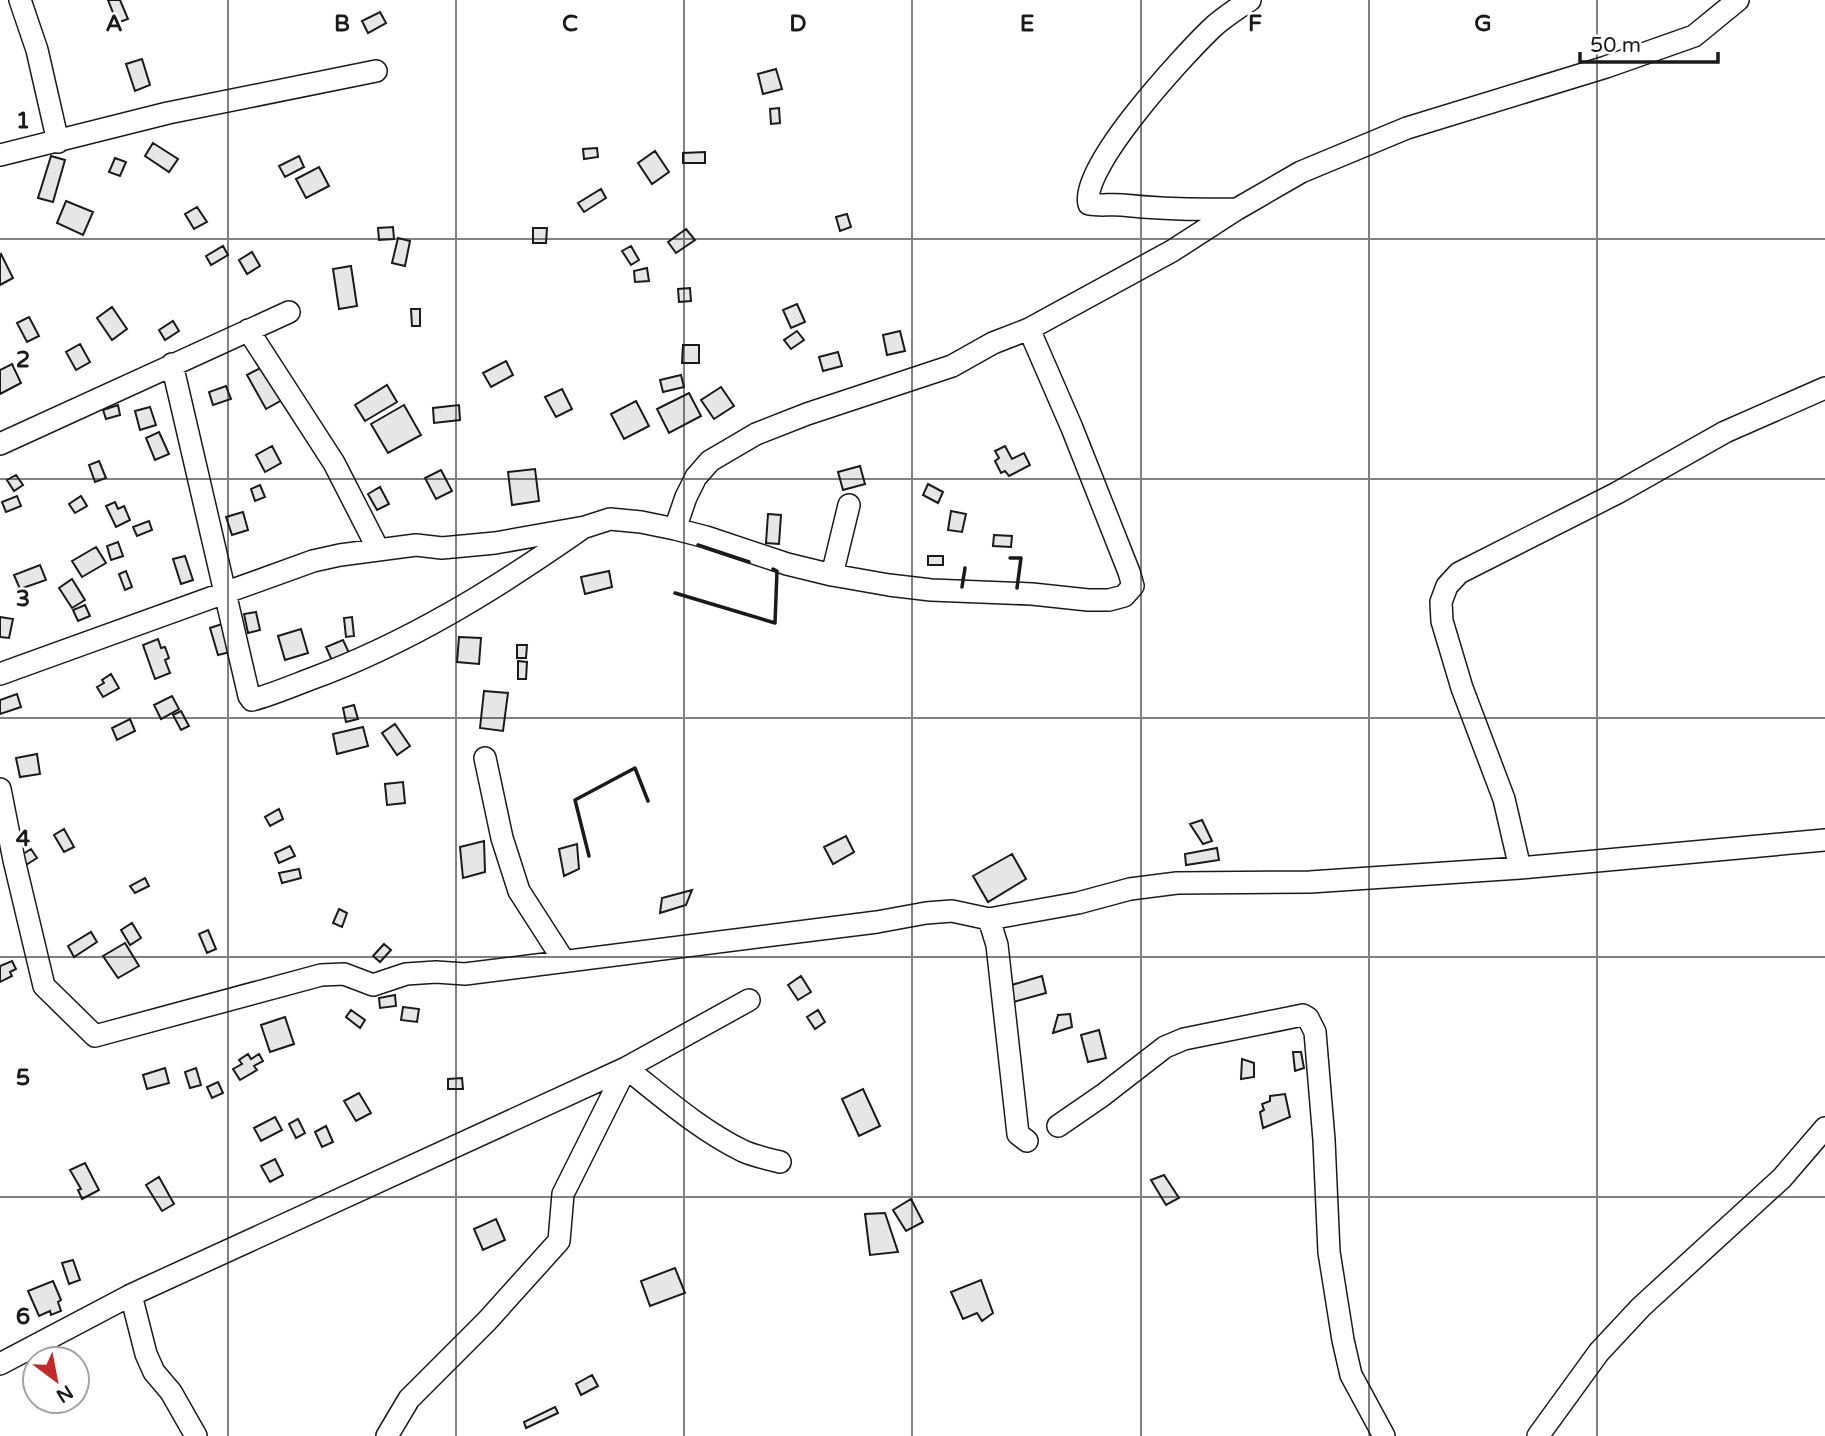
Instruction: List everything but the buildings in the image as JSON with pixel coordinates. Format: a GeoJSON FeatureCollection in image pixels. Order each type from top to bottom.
{"type":"FeatureCollection","features":[{"type":"Feature","properties":{"kind":"street"},"geometry":{"type":"LineString","coordinates":[[20,0],[37,50],[58,142]]}},
{"type":"Feature","properties":{"kind":"street"},"geometry":{"type":"LineString","coordinates":[[1237,209],[1176,210],[1096,205],[1089,204],[1087,197],[1097,170],[1124,128],[1213,27],[1250,0]]}},
{"type":"Feature","properties":{"kind":"street"},"geometry":{"type":"LineString","coordinates":[[675,529],[686,497],[703,469],[710,461],[756,434],[807,414],[952,366],[993,343],[1029,329],[1172,251],[1301,172],[1407,128],[1606,67],[1694,36],[1738,0]]}},
{"type":"Feature","properties":{"kind":"street"},"geometry":{"type":"LineString","coordinates":[[0,155],[168,113],[376,71]]}},
{"type":"Feature","properties":{"kind":"street"},"geometry":{"type":"LineString","coordinates":[[0,444],[289,312]]}},
{"type":"Feature","properties":{"kind":"street"},"geometry":{"type":"LineString","coordinates":[[0,674],[313,561],[416,545],[461,547],[495,543],[585,527],[610,519],[675,529],[832,575],[931,590],[1032,594],[1088,600],[1109,600],[1124,596],[1133,586],[1072,428],[1033,344],[1029,329]]}},
{"type":"Feature","properties":{"kind":"street"},"geometry":{"type":"LineString","coordinates":[[248,330],[334,463],[378,549]]}},
{"type":"Feature","properties":{"kind":"street"},"geometry":{"type":"LineString","coordinates":[[172,364],[249,696],[252,699],[352,664],[402,640],[516,575],[585,527]]}},
{"type":"Feature","properties":{"kind":"street"},"geometry":{"type":"LineString","coordinates":[[1520,868],[1504,799],[1462,688],[1442,621],[1441,602],[1447,586],[1459,573],[1617,493],[1725,432],[1825,388]]}},
{"type":"Feature","properties":{"kind":"street"},"geometry":{"type":"LineString","coordinates":[[832,575],[849,505]]}},
{"type":"Feature","properties":{"kind":"street"},"geometry":{"type":"LineString","coordinates":[[485,758],[502,838],[519,891],[564,961]]}},
{"type":"Feature","properties":{"kind":"street"},"geometry":{"type":"LineString","coordinates":[[0,789],[13,860],[44,986],[94,1036],[321,975],[344,974],[373,985],[406,974],[465,974],[877,922],[926,913],[952,911],[989,919],[1078,903],[1130,889],[1177,883],[1310,882],[1520,868],[1825,840]]}},
{"type":"Feature","properties":{"kind":"street"},"geometry":{"type":"LineString","coordinates":[[989,919],[997,945],[1018,1134],[1027,1141]]}},
{"type":"Feature","properties":{"kind":"street"},"geometry":{"type":"LineString","coordinates":[[0,1364],[131,1296],[625,1068],[749,1000]]}},
{"type":"Feature","properties":{"kind":"street"},"geometry":{"type":"LineString","coordinates":[[1058,1126],[1174,1043],[1303,1015],[1308,1018],[1315,1032],[1324,1140],[1329,1252],[1343,1340],[1351,1375],[1384,1436]]}},
{"type":"Feature","properties":{"kind":"street"},"geometry":{"type":"LineString","coordinates":[[625,1068],[690,1118],[744,1152],[780,1162]]}},
{"type":"Feature","properties":{"kind":"street"},"geometry":{"type":"LineString","coordinates":[[387,1436],[409,1399],[487,1321],[559,1241],[563,1194],[625,1068]]}},
{"type":"Feature","properties":{"kind":"street"},"geometry":{"type":"LineString","coordinates":[[1538,1436],[1599,1352],[1641,1307],[1782,1178],[1825,1128]]}},
{"type":"Feature","properties":{"kind":"street"},"geometry":{"type":"LineString","coordinates":[[131,1296],[146,1354],[154,1372],[171,1392],[196,1436]]}},
{"type":"Feature","properties":{"kind":"wall"},"geometry":{"type":"LineString","coordinates":[[698,545],[749,562]]}},
{"type":"Feature","properties":{"kind":"wall"},"geometry":{"type":"LineString","coordinates":[[1010,558],[1021,558],[1017,588]]}},
{"type":"Feature","properties":{"kind":"wall"},"geometry":{"type":"LineString","coordinates":[[962,587],[965,568]]}},
{"type":"Feature","properties":{"kind":"wall"},"geometry":{"type":"LineString","coordinates":[[675,593],[775,623],[777,571],[773,569]]}},
{"type":"Feature","properties":{"kind":"wall"},"geometry":{"type":"LineString","coordinates":[[589,856],[575,800],[635,768],[648,801]]}}]}
